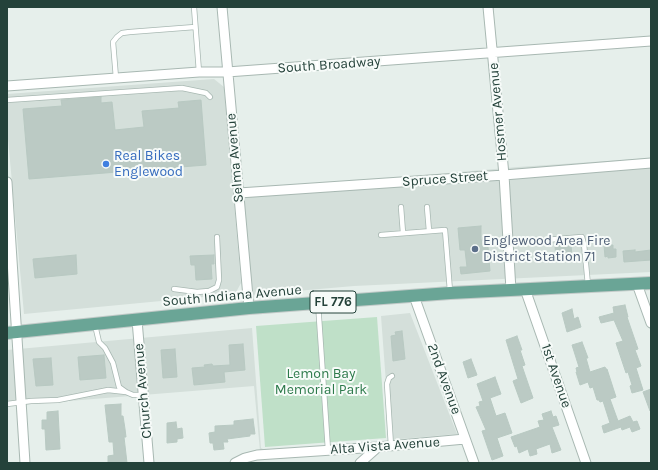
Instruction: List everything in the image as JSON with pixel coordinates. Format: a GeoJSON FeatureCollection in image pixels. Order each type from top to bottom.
{"type":"FeatureCollection","features":[{"type":"Feature","properties":{"kind":"main road","name":"South Indiana Avenue"},"geometry":{"type":"LineString","coordinates":[[12,333],[249,308],[450,293],[651,283]]}},
{"type":"Feature","properties":{"kind":"street","name":"Selma Avenue"},"geometry":{"type":"LineString","coordinates":[[222,7],[249,308]]}},
{"type":"Feature","properties":{"kind":"street","name":"Hosmer Avenue"},"geometry":{"type":"LineString","coordinates":[[488,7],[504,175],[511,290]]}},
{"type":"Feature","properties":{"kind":"street","name":"South Broadway"},"geometry":{"type":"LineString","coordinates":[[7,86],[199,72],[228,72],[651,41]]}},
{"type":"Feature","properties":{"kind":"street","name":"Spruce Street"},"geometry":{"type":"LineString","coordinates":[[239,193],[504,175],[651,163]]}},
{"type":"Feature","properties":{"kind":"street"},"geometry":{"type":"LineString","coordinates":[[7,182],[12,333],[21,402],[25,463]]}},
{"type":"Feature","properties":{"kind":"street"},"geometry":{"type":"LineString","coordinates":[[637,284],[651,323]]}},
{"type":"Feature","properties":{"kind":"street","name":"1st Avenue"},"geometry":{"type":"LineString","coordinates":[[525,289],[586,463]]}},
{"type":"Feature","properties":{"kind":"street","name":"2nd Avenue"},"geometry":{"type":"LineString","coordinates":[[414,296],[474,463]]}},
{"type":"Feature","properties":{"kind":"street","name":"Church Avenue"},"geometry":{"type":"LineString","coordinates":[[137,320],[149,463]]}},
{"type":"Feature","properties":{"kind":"street","name":"Alta Vista Avenue"},"geometry":{"type":"LineString","coordinates":[[235,463],[245,458],[257,455],[378,447],[466,439]]}},
{"type":"Feature","properties":{"kind":"street"},"geometry":{"type":"LineString","coordinates":[[360,463],[378,447]]}},
{"type":"Feature","properties":{"kind":"lane"},"geometry":{"type":"LineString","coordinates":[[194,7],[199,72]]}},
{"type":"Feature","properties":{"kind":"lane"},"geometry":{"type":"LineString","coordinates":[[116,78],[113,42],[122,33],[195,27]]}},
{"type":"Feature","properties":{"kind":"lane"},"geometry":{"type":"LineString","coordinates":[[7,100],[182,88],[206,93],[210,97]]}},
{"type":"Feature","properties":{"kind":"lane"},"geometry":{"type":"LineString","coordinates":[[401,207],[403,233]]}},
{"type":"Feature","properties":{"kind":"lane"},"geometry":{"type":"LineString","coordinates":[[427,207],[429,231]]}},
{"type":"Feature","properties":{"kind":"lane"},"geometry":{"type":"LineString","coordinates":[[381,235],[445,230],[450,293]]}},
{"type":"Feature","properties":{"kind":"lane"},"geometry":{"type":"LineString","coordinates":[[174,289],[197,292],[210,291],[218,287],[217,237]]}},
{"type":"Feature","properties":{"kind":"lane"},"geometry":{"type":"LineString","coordinates":[[485,239],[493,239],[503,243],[508,243],[582,237],[588,286]]}},
{"type":"Feature","properties":{"kind":"lane"},"geometry":{"type":"LineString","coordinates":[[318,303],[328,450]]}},
{"type":"Feature","properties":{"kind":"lane"},"geometry":{"type":"LineString","coordinates":[[95,325],[99,342],[105,348],[113,363],[119,387],[133,395],[144,395]]}},
{"type":"Feature","properties":{"kind":"lane"},"geometry":{"type":"LineString","coordinates":[[391,446],[387,384],[389,378],[392,376]]}},
{"type":"Feature","properties":{"kind":"lane"},"geometry":{"type":"LineString","coordinates":[[7,404],[58,400],[108,390],[126,392]]}},
{"type":"Feature","properties":{"kind":"shaded area"},"geometry":{"type":"Polygon","coordinates":[[[214,79],[224,87],[241,283],[235,294],[24,314],[7,128],[7,94],[214,79]]]}},
{"type":"Feature","properties":{"kind":"shaded area"},"geometry":{"type":"Polygon","coordinates":[[[651,158],[651,272],[354,286],[239,296],[245,284],[237,191],[518,167],[651,158]]]}},
{"type":"Feature","properties":{"kind":"shaded area"},"geometry":{"type":"Polygon","coordinates":[[[410,313],[457,434],[389,440],[381,316],[410,313]]]}},
{"type":"Feature","properties":{"kind":"shaded area"},"geometry":{"type":"Polygon","coordinates":[[[252,328],[261,448],[265,450],[260,451],[254,386],[7,406],[7,350],[252,328]]]}},
{"type":"Feature","properties":{"kind":"green space","name":"Lemon Bay Memorial Park"},"geometry":{"type":"Polygon","coordinates":[[[377,317],[386,438],[265,447],[256,326],[377,317]]]}},
{"type":"Feature","properties":{"kind":"building"},"geometry":{"type":"Polygon","coordinates":[[[101,97],[101,103],[112,102],[115,130],[144,127],[142,111],[179,108],[178,102],[201,100],[206,165],[29,179],[23,109],[62,106],[61,100],[101,97]]]}},
{"type":"Feature","properties":{"kind":"building","name":"Englewood Area Fire District Station 71"},"geometry":{"type":"Polygon","coordinates":[[[481,226],[483,248],[488,247],[490,271],[461,274],[460,267],[467,267],[465,250],[460,250],[458,228],[481,226]]]}},
{"type":"Feature","properties":{"kind":"building"},"geometry":{"type":"Polygon","coordinates":[[[569,243],[569,245],[571,245],[571,259],[558,260],[558,258],[556,258],[555,246],[558,246],[558,244],[569,243]]]}},
{"type":"Feature","properties":{"kind":"building"},"geometry":{"type":"Polygon","coordinates":[[[604,245],[613,245],[613,249],[616,249],[616,257],[605,257],[604,245]]]}},
{"type":"Feature","properties":{"kind":"building"},"geometry":{"type":"Polygon","coordinates":[[[635,250],[635,252],[651,250],[651,260],[624,262],[623,251],[635,250]]]}},
{"type":"Feature","properties":{"kind":"building"},"geometry":{"type":"Polygon","coordinates":[[[76,255],[77,274],[35,278],[33,259],[76,255]]]}},
{"type":"Feature","properties":{"kind":"building"},"geometry":{"type":"Polygon","coordinates":[[[214,255],[214,264],[211,264],[212,279],[196,280],[195,265],[191,265],[190,256],[214,255]]]}},
{"type":"Feature","properties":{"kind":"building"},"geometry":{"type":"Polygon","coordinates":[[[625,305],[627,317],[638,349],[635,350],[641,366],[636,368],[643,390],[632,393],[630,386],[632,385],[628,372],[626,373],[616,343],[623,341],[614,320],[601,323],[599,317],[614,313],[613,307],[625,305]]]}},
{"type":"Feature","properties":{"kind":"building"},"geometry":{"type":"Polygon","coordinates":[[[572,309],[574,319],[578,317],[581,327],[567,332],[562,313],[572,309]]]}},
{"type":"Feature","properties":{"kind":"building"},"geometry":{"type":"Polygon","coordinates":[[[402,331],[405,359],[393,361],[391,336],[396,335],[395,332],[402,331]]]}},
{"type":"Feature","properties":{"kind":"building"},"geometry":{"type":"Polygon","coordinates":[[[517,336],[525,365],[522,366],[533,398],[521,403],[513,381],[518,379],[506,340],[517,336]]]}},
{"type":"Feature","properties":{"kind":"building"},"geometry":{"type":"Polygon","coordinates":[[[582,342],[588,358],[586,358],[590,372],[605,367],[607,369],[616,397],[610,399],[618,421],[630,416],[633,422],[637,421],[640,429],[632,432],[630,427],[622,430],[621,427],[604,433],[602,426],[610,423],[603,401],[600,402],[597,400],[593,387],[590,388],[588,382],[580,385],[576,372],[576,368],[579,367],[572,345],[582,342]]]}},
{"type":"Feature","properties":{"kind":"building"},"geometry":{"type":"Polygon","coordinates":[[[243,344],[245,370],[224,372],[225,382],[194,385],[192,368],[205,367],[204,365],[212,364],[213,366],[230,365],[229,345],[243,344]]]}},
{"type":"Feature","properties":{"kind":"building"},"geometry":{"type":"Polygon","coordinates":[[[175,349],[177,377],[163,378],[161,350],[175,349]]]}},
{"type":"Feature","properties":{"kind":"building"},"geometry":{"type":"Polygon","coordinates":[[[104,355],[106,378],[80,380],[78,357],[104,355]]]}},
{"type":"Feature","properties":{"kind":"building"},"geometry":{"type":"Polygon","coordinates":[[[51,358],[53,385],[36,386],[33,359],[51,358]]]}},
{"type":"Feature","properties":{"kind":"building"},"geometry":{"type":"Polygon","coordinates":[[[471,359],[477,375],[468,378],[463,362],[471,359]]]}},
{"type":"Feature","properties":{"kind":"building"},"geometry":{"type":"Polygon","coordinates":[[[495,377],[501,394],[490,398],[496,416],[505,413],[512,433],[497,438],[503,456],[492,460],[482,431],[486,430],[476,407],[480,406],[479,402],[483,401],[477,384],[495,377]]]}},
{"type":"Feature","properties":{"kind":"building"},"geometry":{"type":"Polygon","coordinates":[[[651,389],[651,411],[650,411],[643,392],[651,389]]]}},
{"type":"Feature","properties":{"kind":"building"},"geometry":{"type":"Polygon","coordinates":[[[121,404],[121,416],[123,416],[126,437],[124,437],[127,463],[108,463],[108,456],[114,455],[113,442],[109,442],[105,405],[121,404]]]}},
{"type":"Feature","properties":{"kind":"building"},"geometry":{"type":"Polygon","coordinates":[[[58,411],[60,449],[46,450],[45,429],[42,429],[42,420],[47,420],[47,412],[58,411]]]}},
{"type":"Feature","properties":{"kind":"building"},"geometry":{"type":"Polygon","coordinates":[[[551,411],[553,417],[556,416],[559,425],[552,427],[561,450],[552,453],[550,444],[536,449],[537,454],[530,456],[528,449],[519,453],[517,446],[515,447],[511,437],[540,427],[538,421],[544,420],[542,414],[551,411]]]}},
{"type":"Feature","properties":{"kind":"building"},"geometry":{"type":"Polygon","coordinates":[[[253,419],[255,434],[227,439],[228,442],[223,442],[224,449],[214,450],[213,443],[210,443],[209,433],[215,432],[215,426],[234,425],[234,421],[253,419]]]}},
{"type":"Feature","properties":{"kind":"building"},"geometry":{"type":"Polygon","coordinates":[[[176,422],[177,429],[182,428],[183,438],[177,439],[177,442],[167,443],[167,423],[176,422]]]}},
{"type":"Feature","properties":{"kind":"place","name":"Real Bikes Englewood"},"geometry":{"type":"Point","coordinates":[106,164]}},
{"type":"Feature","properties":{"kind":"place","name":"Englewood Area Fire District Station 71"},"geometry":{"type":"Point","coordinates":[475,249]}}]}
